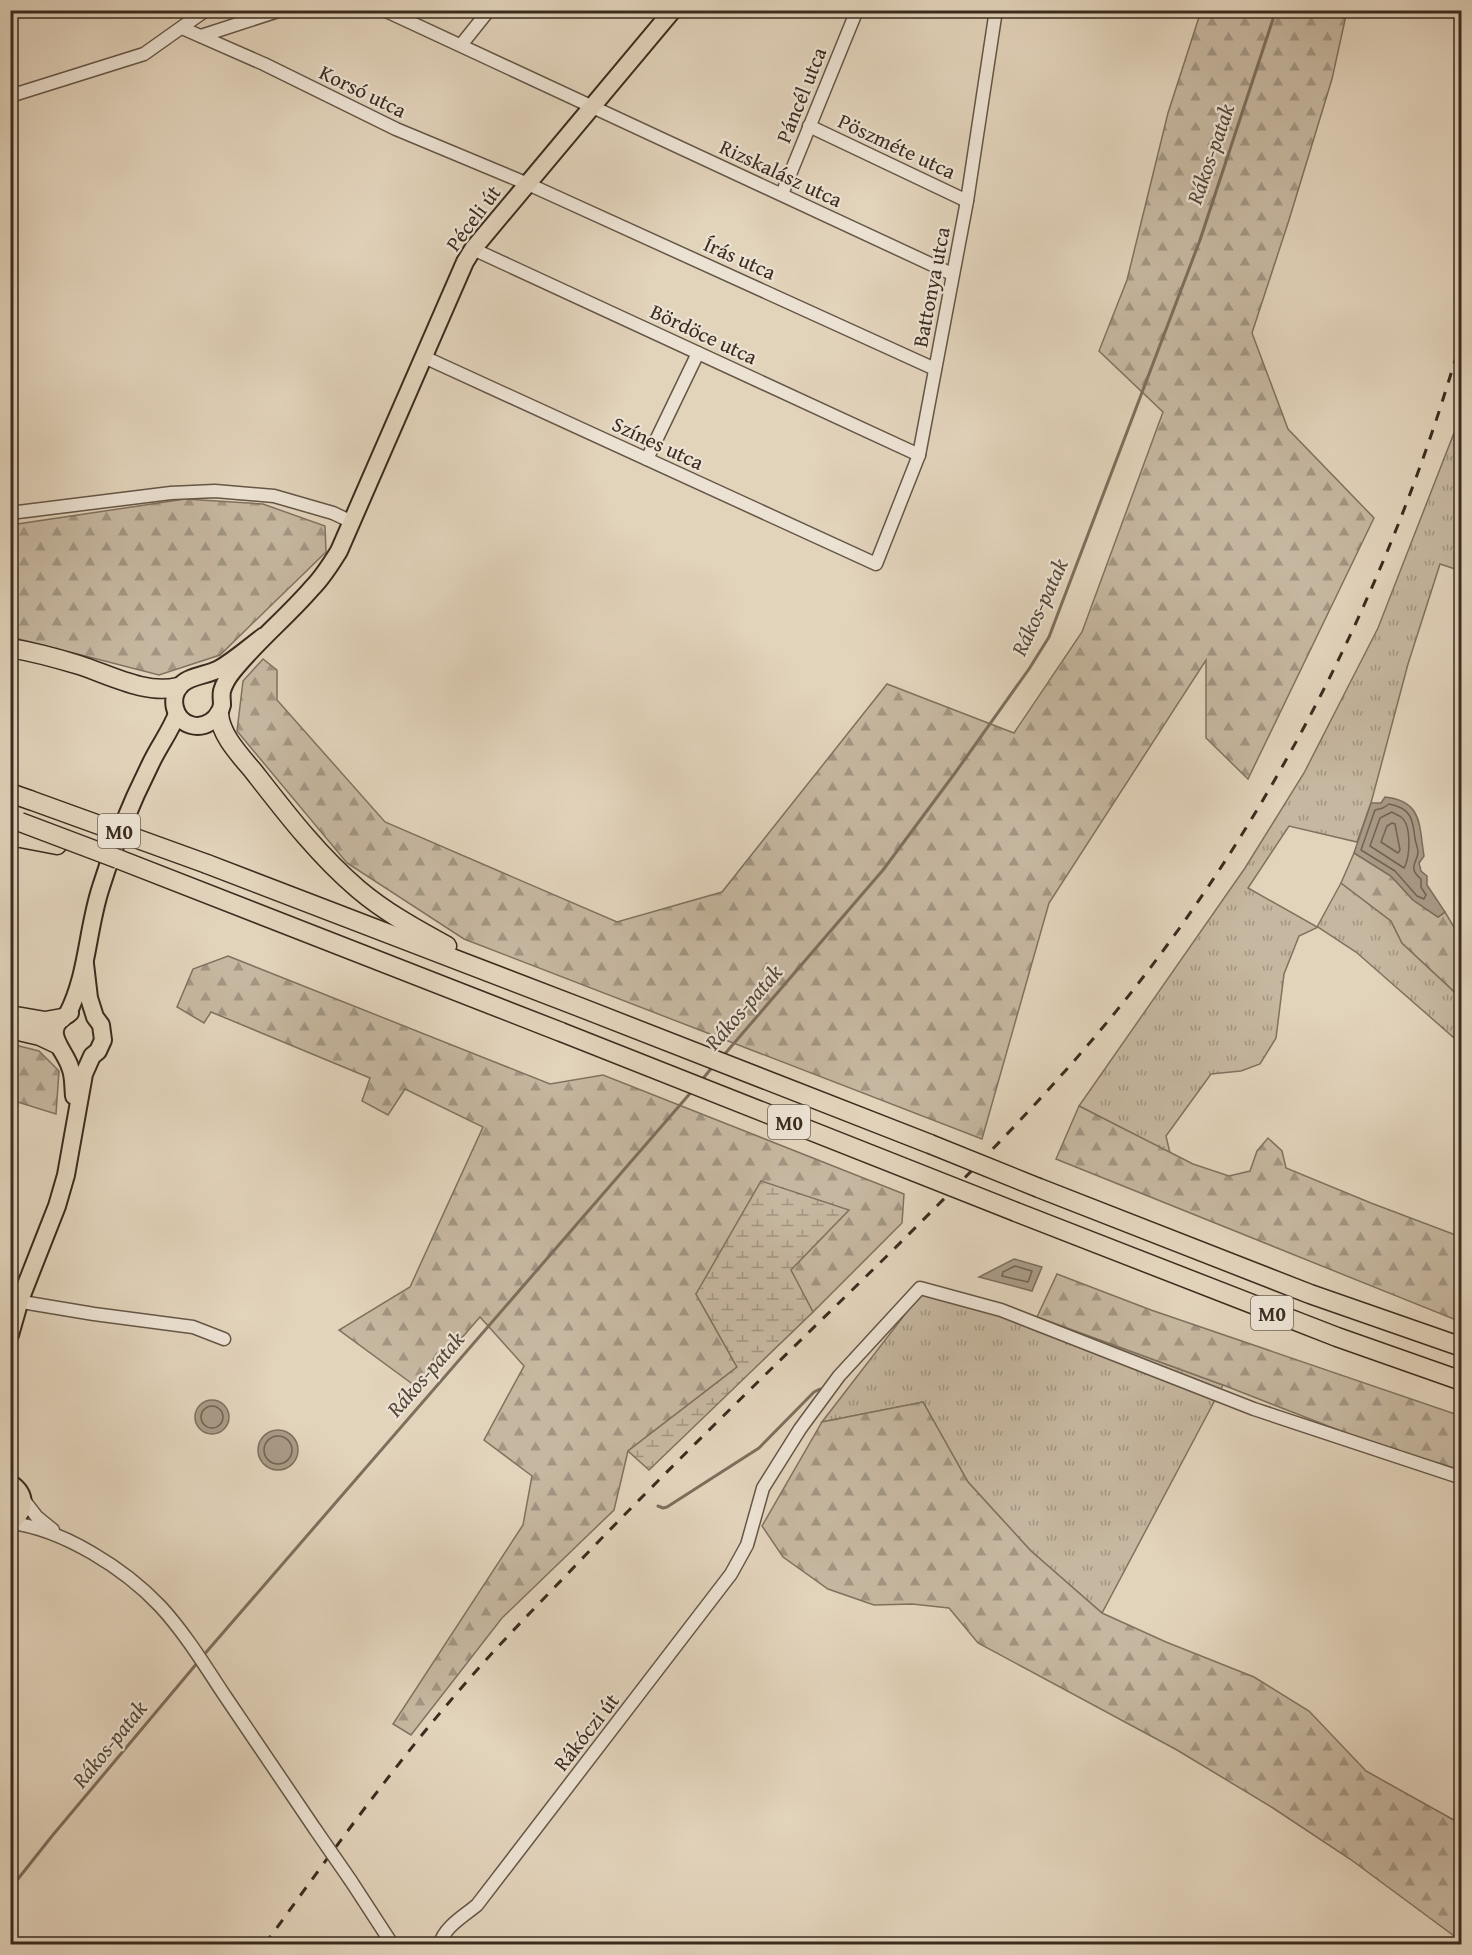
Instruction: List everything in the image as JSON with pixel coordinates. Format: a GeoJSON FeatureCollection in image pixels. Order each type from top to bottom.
{"type":"FeatureCollection","features":[{"type":"Feature","properties":{"kind":"highway"},"geometry":{"type":"LineString","coordinates":[[10,648],[69,662],[145,687],[170,689],[178,687]]}},
{"type":"Feature","properties":{"kind":"highway"},"geometry":{"type":"LineString","coordinates":[[219,714],[221,727],[246,762],[303,834],[345,878],[405,923],[509,980]]}},
{"type":"Feature","properties":{"kind":"highway","name":"M0"},"geometry":{"type":"LineString","coordinates":[[10,793],[207,864],[582,1008],[1310,1294],[1461,1347]]}},
{"type":"Feature","properties":{"kind":"highway"},"geometry":{"type":"LineString","coordinates":[[14,826],[57,845],[118,859]]}},
{"type":"Feature","properties":{"kind":"highway","name":"M0"},"geometry":{"type":"LineString","coordinates":[[14,826],[118,859],[200,890],[1337,1338],[1461,1381]]}},
{"type":"Feature","properties":{"kind":"highway"},"geometry":{"type":"LineString","coordinates":[[10,1015],[45,1021],[64,1017]]}},
{"type":"Feature","properties":{"kind":"highway"},"geometry":{"type":"LineString","coordinates":[[10,1029],[31,1033],[61,1050]]}},
{"type":"Feature","properties":{"kind":"main road","name":"Péceli út"},"geometry":{"type":"LineString","coordinates":[[264,636],[302,600],[325,573],[339,551],[465,262],[473,249],[673,10]]}},
{"type":"Feature","properties":{"kind":"main road"},"geometry":{"type":"LineString","coordinates":[[200,678],[221,668],[264,636]]}},
{"type":"Feature","properties":{"kind":"main road"},"geometry":{"type":"LineString","coordinates":[[221,695],[228,678],[264,636]]}},
{"type":"Feature","properties":{"kind":"main road"},"geometry":{"type":"LineString","coordinates":[[143,781],[175,740],[195,726],[209,723],[219,714],[221,695],[213,683],[200,678],[192,678],[178,687],[174,701],[177,714],[188,724],[195,726]]}},
{"type":"Feature","properties":{"kind":"main road"},"geometry":{"type":"LineString","coordinates":[[75,1121],[72,1073],[61,1050],[56,1030],[73,1003],[86,964],[100,887],[127,814],[177,714]]}},
{"type":"Feature","properties":{"kind":"main road"},"geometry":{"type":"LineString","coordinates":[[61,1050],[78,1060],[92,1056],[98,1051],[103,1040],[101,1025],[95,1017],[89,998],[86,964]]}},
{"type":"Feature","properties":{"kind":"main road"},"geometry":{"type":"LineString","coordinates":[[64,1017],[79,1011],[95,1017]]}},
{"type":"Feature","properties":{"kind":"main road"},"geometry":{"type":"LineString","coordinates":[[10,1335],[15,1300],[57,1206],[69,1161],[84,1074],[92,1056]]}},
{"type":"Feature","properties":{"kind":"main road"},"geometry":{"type":"LineString","coordinates":[[10,1483],[21,1492],[23,1499],[21,1513],[11,1523]]}},
{"type":"Feature","properties":{"kind":"street"},"geometry":{"type":"LineString","coordinates":[[10,96],[144,54],[206,10]]}},
{"type":"Feature","properties":{"kind":"street"},"geometry":{"type":"LineString","coordinates":[[201,36],[281,10]]}},
{"type":"Feature","properties":{"kind":"street","name":"Rizskalász utca"},"geometry":{"type":"LineString","coordinates":[[384,10],[952,274]]}},
{"type":"Feature","properties":{"kind":"street"},"geometry":{"type":"LineString","coordinates":[[461,45],[489,10]]}},
{"type":"Feature","properties":{"kind":"street","name":"Páncél utca"},"geometry":{"type":"LineString","coordinates":[[782,194],[857,10]]}},
{"type":"Feature","properties":{"kind":"street","name":"Battonya utca"},"geometry":{"type":"LineString","coordinates":[[876,564],[919,455],[967,201],[996,10]]}},
{"type":"Feature","properties":{"kind":"street","name":"Korsó utca"},"geometry":{"type":"LineString","coordinates":[[182,28],[264,64],[396,129],[528,184]]}},
{"type":"Feature","properties":{"kind":"street","name":"Pöszméte utca"},"geometry":{"type":"LineString","coordinates":[[809,126],[967,201]]}},
{"type":"Feature","properties":{"kind":"street","name":"Írás utca"},"geometry":{"type":"LineString","coordinates":[[528,184],[935,369]]}},
{"type":"Feature","properties":{"kind":"street","name":"Bördöce utca"},"geometry":{"type":"LineString","coordinates":[[473,249],[919,455]]}},
{"type":"Feature","properties":{"kind":"street"},"geometry":{"type":"LineString","coordinates":[[647,459],[698,353]]}},
{"type":"Feature","properties":{"kind":"street","name":"Színes utca"},"geometry":{"type":"LineString","coordinates":[[424,357],[876,564]]}},
{"type":"Feature","properties":{"kind":"street"},"geometry":{"type":"LineString","coordinates":[[10,513],[171,493],[214,491],[274,496],[333,513],[352,522]]}},
{"type":"Feature","properties":{"kind":"street","name":"Rákóczi út"},"geometry":{"type":"LineString","coordinates":[[440,1944],[444,1934],[477,1905],[731,1574],[747,1545],[763,1488],[800,1429],[839,1376],[920,1288],[1001,1310],[1254,1409],[1461,1478]]}},
{"type":"Feature","properties":{"kind":"street"},"geometry":{"type":"LineString","coordinates":[[15,1300],[94,1314],[193,1327],[224,1339]]}},
{"type":"Feature","properties":{"kind":"street"},"geometry":{"type":"LineString","coordinates":[[23,1499],[37,1517],[66,1539],[102,1560],[141,1588],[169,1616],[217,1683],[393,1944]]}},
{"type":"Feature","properties":{"kind":"street"},"geometry":{"type":"LineString","coordinates":[[11,1523],[31,1526],[66,1539]]}},
{"type":"Feature","properties":{"kind":"green space"},"geometry":{"type":"Polygon","coordinates":[[[1201,11],[1347,11],[1332,79],[1252,333],[1288,429],[1374,518],[1248,779],[1206,738],[1206,660],[1049,903],[982,1139],[464,939],[347,863],[237,731],[243,681],[263,659],[277,670],[277,700],[385,822],[617,922],[722,892],[887,684],[1014,733],[1082,632],[1163,412],[1099,351],[1127,280],[1168,113],[1201,11]]]}},
{"type":"Feature","properties":{"kind":"green space"},"geometry":{"type":"Polygon","coordinates":[[[1461,415],[1461,571],[1440,564],[1408,664],[1371,803],[1357,842],[1289,826],[1248,888],[1317,927],[1341,883],[1391,921],[1402,943],[1461,998],[1461,1044],[1356,952],[1318,927],[1299,936],[1284,974],[1276,1038],[1260,1064],[1241,1071],[1211,1074],[1166,1136],[1170,1153],[1079,1106],[1245,868],[1304,773],[1378,628],[1461,415]]]}},
{"type":"Feature","properties":{"kind":"green space"},"geometry":{"type":"Polygon","coordinates":[[[185,499],[263,504],[325,526],[326,552],[220,655],[159,675],[11,637],[11,525],[185,499]]]}},
{"type":"Feature","properties":{"kind":"green space"},"geometry":{"type":"Polygon","coordinates":[[[1354,853],[1391,876],[1413,900],[1438,917],[1445,912],[1461,939],[1461,998],[1402,943],[1391,921],[1341,883],[1354,853]]]}},
{"type":"Feature","properties":{"kind":"green space"},"geometry":{"type":"Polygon","coordinates":[[[228,956],[550,1084],[603,1075],[904,1194],[902,1223],[813,1312],[790,1270],[696,1294],[737,1367],[628,1451],[614,1510],[502,1618],[411,1735],[393,1724],[523,1525],[532,1476],[484,1440],[524,1366],[480,1317],[418,1388],[339,1330],[410,1287],[483,1127],[405,1089],[388,1115],[362,1101],[370,1078],[211,1012],[204,1023],[177,1007],[193,969],[228,956]]]}},
{"type":"Feature","properties":{"kind":"green space"},"geometry":{"type":"Polygon","coordinates":[[[11,1044],[39,1051],[59,1071],[56,1114],[11,1100],[11,1044]]]}},
{"type":"Feature","properties":{"kind":"green space"},"geometry":{"type":"Polygon","coordinates":[[[1079,1106],[1193,1164],[1229,1176],[1250,1171],[1257,1151],[1268,1138],[1282,1151],[1286,1168],[1461,1237],[1461,1322],[1056,1159],[1079,1106]]]}},
{"type":"Feature","properties":{"kind":"green space"},"geometry":{"type":"Polygon","coordinates":[[[761,1181],[849,1210],[791,1270],[813,1312],[649,1470],[628,1451],[737,1367],[696,1294],[761,1181]]]}},
{"type":"Feature","properties":{"kind":"green space"},"geometry":{"type":"Polygon","coordinates":[[[1057,1274],[1151,1310],[1461,1416],[1461,1470],[1369,1442],[1223,1385],[1037,1317],[1057,1274]]]}},
{"type":"Feature","properties":{"kind":"green space"},"geometry":{"type":"Polygon","coordinates":[[[926,1287],[1037,1317],[1223,1385],[1102,1613],[1031,1551],[968,1482],[923,1402],[822,1422],[926,1287]]]}},
{"type":"Feature","properties":{"kind":"green space"},"geometry":{"type":"Polygon","coordinates":[[[923,1402],[968,1482],[1031,1551],[1102,1613],[1166,1642],[1254,1677],[1309,1711],[1366,1771],[1461,1824],[1461,1941],[1350,1859],[1273,1808],[1177,1750],[978,1643],[949,1608],[912,1604],[874,1605],[828,1589],[783,1557],[762,1526],[822,1422],[923,1402]]]}},
{"type":"Feature","properties":{"kind":"water"},"geometry":{"type":"Polygon","coordinates":[[[1385,797],[1397,799],[1406,804],[1417,817],[1424,856],[1419,863],[1421,871],[1427,876],[1427,885],[1445,912],[1438,917],[1413,900],[1391,876],[1354,853],[1371,803],[1381,803],[1385,797]]]}},
{"type":"Feature","properties":{"kind":"water"},"geometry":{"type":"Polygon","coordinates":[[[1014,1259],[1042,1267],[1032,1291],[979,1277],[1014,1259]]]}},
{"type":"Feature","properties":{"kind":"water"},"geometry":{"type":"Polygon","coordinates":[[[212,1400],[224,1405],[229,1417],[224,1429],[212,1434],[200,1429],[195,1417],[200,1405],[212,1400]]]}},
{"type":"Feature","properties":{"kind":"water"},"geometry":{"type":"Polygon","coordinates":[[[278,1430],[286,1431],[292,1436],[297,1442],[297,1458],[292,1464],[286,1469],[278,1470],[270,1469],[264,1464],[259,1458],[258,1450],[259,1442],[264,1436],[270,1431],[278,1430]]]}},
{"type":"Feature","properties":{"kind":"waterway","name":"Rákos-patak"},"geometry":{"type":"LineString","coordinates":[[723,1056],[883,870],[955,773],[1049,637],[1200,240],[1276,10]]}},
{"type":"Feature","properties":{"kind":"waterway","name":"Rákos-patak"},"geometry":{"type":"LineString","coordinates":[[701,1081],[714,1065]]}},
{"type":"Feature","properties":{"kind":"waterway","name":"Rákos-patak"},"geometry":{"type":"LineString","coordinates":[[202,1657],[693,1090]]}},
{"type":"Feature","properties":{"kind":"waterway"},"geometry":{"type":"LineString","coordinates":[[658,1506],[667,1507],[759,1448],[814,1392],[820,1389]]}},
{"type":"Feature","properties":{"kind":"waterway","name":"Rákos-patak"},"geometry":{"type":"LineString","coordinates":[[10,1889],[198,1662]]}},
{"type":"Feature","properties":{"kind":"railway"},"geometry":{"type":"LineString","coordinates":[[265,1944],[382,1785],[485,1660],[653,1486],[893,1250],[1011,1130],[1095,1037],[1178,930],[1231,852],[1280,771],[1325,687],[1366,601],[1402,514],[1435,425],[1462,336]]}}]}
